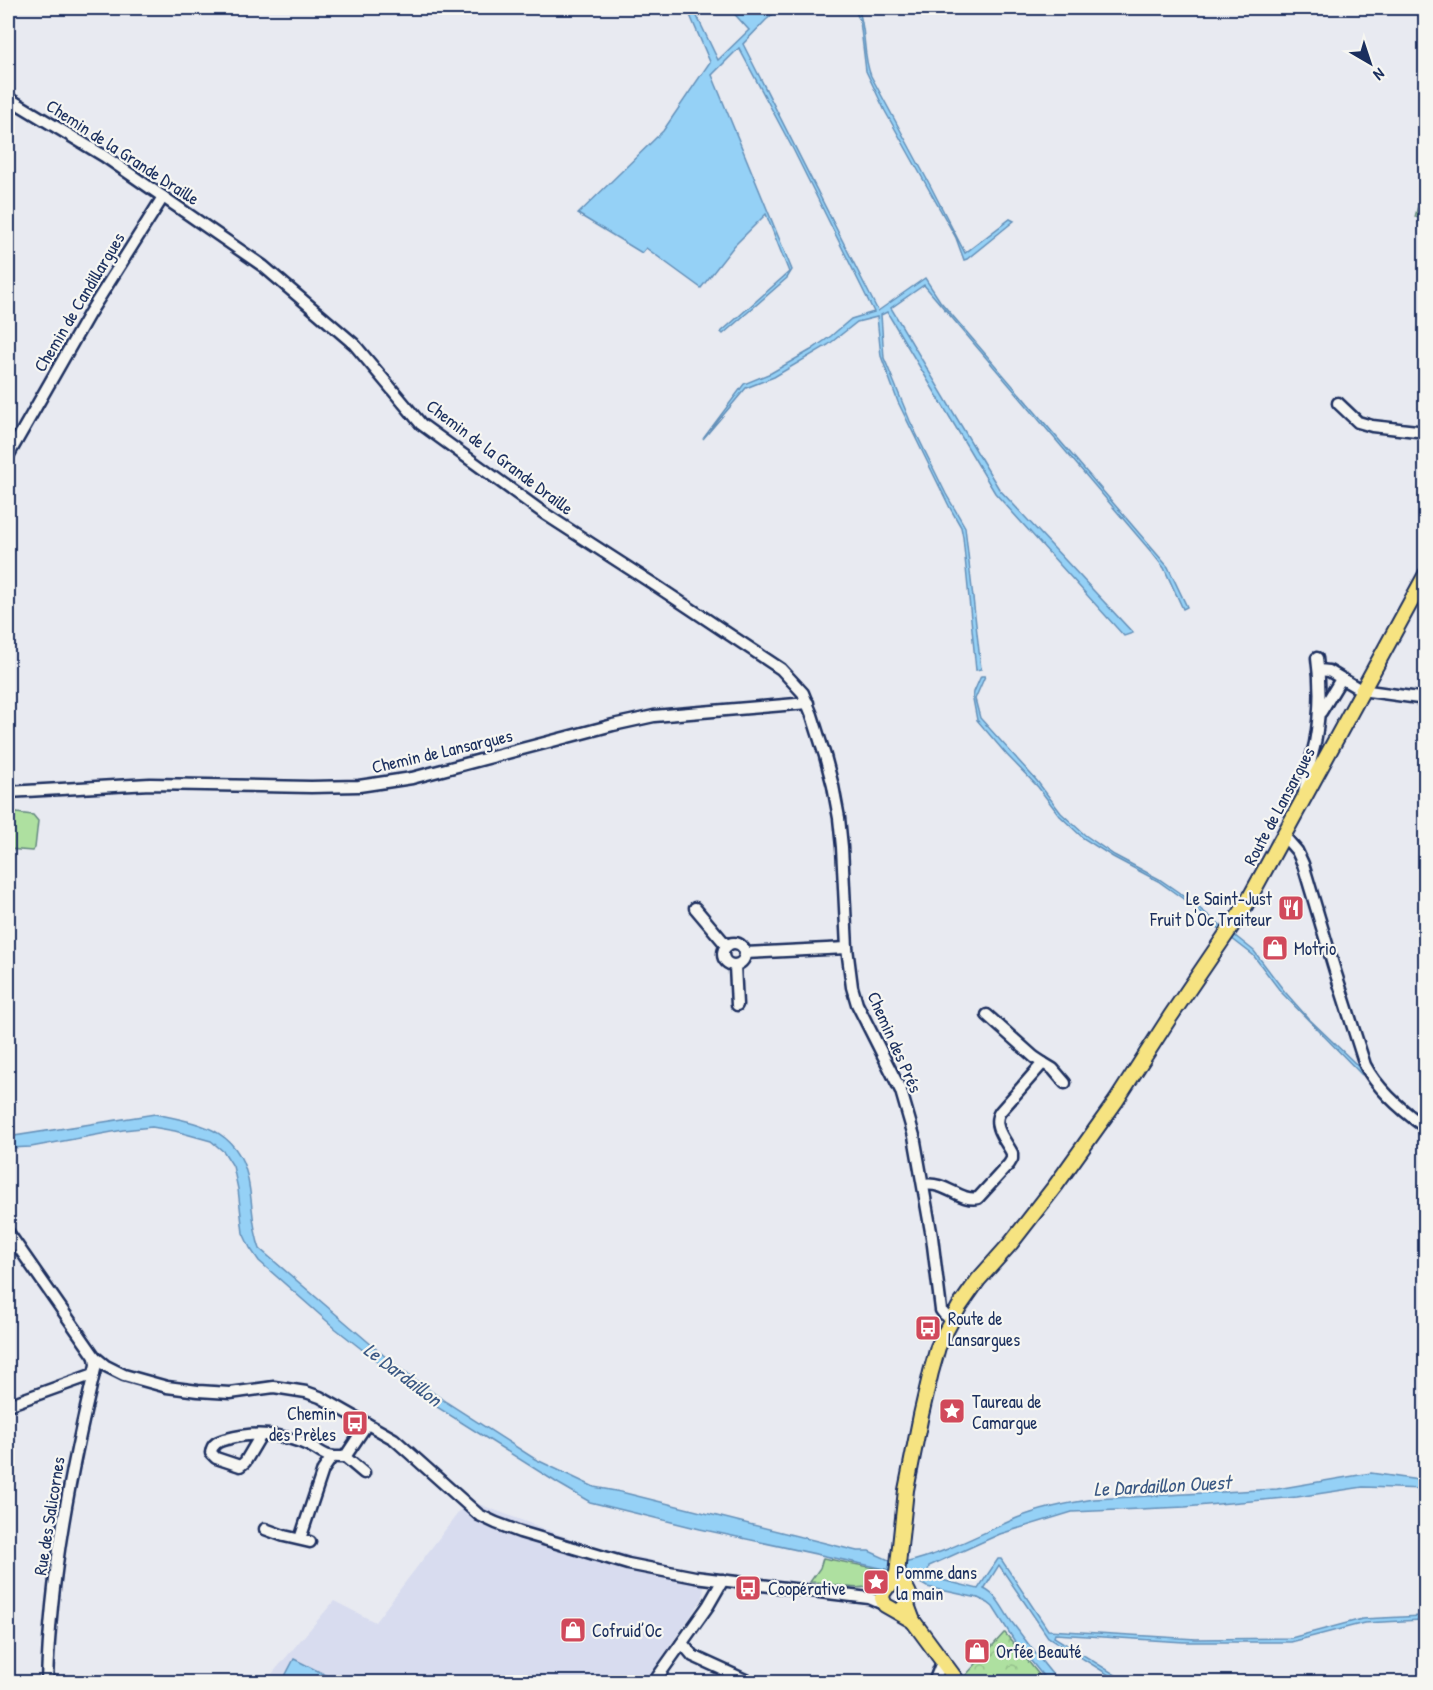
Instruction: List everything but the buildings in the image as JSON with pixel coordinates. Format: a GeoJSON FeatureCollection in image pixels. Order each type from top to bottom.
{"type":"FeatureCollection","features":[{"type":"Feature","properties":{"kind":"main road","name":"Route de Lansargues"},"geometry":{"type":"LineString","coordinates":[[894,1594],[906,1490],[931,1372],[938,1347],[952,1320],[978,1280],[1011,1243],[1056,1185],[1116,1101],[1244,908],[1425,574]]}},
{"type":"Feature","properties":{"kind":"main road"},"geometry":{"type":"LineString","coordinates":[[894,1594],[954,1678]]}},
{"type":"Feature","properties":{"kind":"street","name":"Chemin de la Grande Draille"},"geometry":{"type":"LineString","coordinates":[[8,98],[104,156],[263,266],[354,344],[421,424],[545,514],[781,669],[803,693],[808,703]]}},
{"type":"Feature","properties":{"kind":"street","name":"Chemin de Candillargues"},"geometry":{"type":"LineString","coordinates":[[8,456],[89,314],[163,197]]}},
{"type":"Feature","properties":{"kind":"street"},"geometry":{"type":"LineString","coordinates":[[1338,403],[1358,422],[1372,426],[1425,432]]}},
{"type":"Feature","properties":{"kind":"street"},"geometry":{"type":"LineString","coordinates":[[1303,799],[1305,777],[1314,746],[1318,718],[1317,658]]}},
{"type":"Feature","properties":{"kind":"street"},"geometry":{"type":"LineString","coordinates":[[1319,670],[1329,670],[1361,690],[1425,699]]}},
{"type":"Feature","properties":{"kind":"street"},"geometry":{"type":"LineString","coordinates":[[1318,718],[1341,678]]}},
{"type":"Feature","properties":{"kind":"street","name":"Chemin de Lansargues"},"geometry":{"type":"LineString","coordinates":[[8,792],[177,784],[359,786],[412,778],[654,716],[808,703]]}},
{"type":"Feature","properties":{"kind":"street","name":"Chemin des Prés"},"geometry":{"type":"LineString","coordinates":[[808,703],[833,786],[839,818],[852,987],[857,1004],[901,1091],[914,1136],[924,1185],[941,1310],[952,1320]]}},
{"type":"Feature","properties":{"kind":"street"},"geometry":{"type":"LineString","coordinates":[[1284,836],[1297,851],[1303,864],[1365,1065],[1369,1073],[1389,1095],[1425,1128]]}},
{"type":"Feature","properties":{"kind":"street"},"geometry":{"type":"LineString","coordinates":[[695,908],[727,946]]}},
{"type":"Feature","properties":{"kind":"street"},"geometry":{"type":"LineString","coordinates":[[737,944],[745,953],[744,960],[735,966],[728,964],[723,952],[727,946],[737,944]]}},
{"type":"Feature","properties":{"kind":"street"},"geometry":{"type":"LineString","coordinates":[[745,953],[848,948]]}},
{"type":"Feature","properties":{"kind":"street"},"geometry":{"type":"LineString","coordinates":[[735,966],[737,1005]]}},
{"type":"Feature","properties":{"kind":"street"},"geometry":{"type":"LineString","coordinates":[[987,1015],[1034,1057],[1053,1069],[1065,1083]]}},
{"type":"Feature","properties":{"kind":"street"},"geometry":{"type":"LineString","coordinates":[[924,1185],[934,1184],[970,1199],[981,1196],[1012,1159],[1012,1153],[998,1126],[997,1116],[1043,1063]]}},
{"type":"Feature","properties":{"kind":"street"},"geometry":{"type":"LineString","coordinates":[[8,1232],[95,1357],[106,1366],[124,1375],[167,1387],[198,1391],[230,1393],[274,1387],[321,1397],[394,1439],[479,1515],[520,1532],[628,1564],[695,1577],[868,1598],[894,1594]]}},
{"type":"Feature","properties":{"kind":"street","name":"Rue des Salicornes"},"geometry":{"type":"LineString","coordinates":[[47,1683],[54,1590],[67,1500],[77,1444],[96,1365],[95,1357]]}},
{"type":"Feature","properties":{"kind":"street"},"geometry":{"type":"LineString","coordinates":[[8,1405],[94,1374]]}},
{"type":"Feature","properties":{"kind":"street"},"geometry":{"type":"LineString","coordinates":[[345,1457],[367,1424]]}},
{"type":"Feature","properties":{"kind":"street"},"geometry":{"type":"LineString","coordinates":[[261,1435],[297,1441],[332,1457],[345,1457],[364,1473]]}},
{"type":"Feature","properties":{"kind":"street"},"geometry":{"type":"LineString","coordinates":[[265,1529],[305,1541],[323,1470],[332,1457]]}},
{"type":"Feature","properties":{"kind":"street"},"geometry":{"type":"LineString","coordinates":[[654,1683],[708,1606],[723,1580]]}},
{"type":"Feature","properties":{"kind":"street"},"geometry":{"type":"LineString","coordinates":[[682,1643],[693,1656],[750,1683]]}},
{"type":"Feature","properties":{"kind":"street"},"geometry":{"type":"LineString","coordinates":[[942,1662],[935,1680],[954,1678]]}},
{"type":"Feature","properties":{"kind":"shaded area"},"geometry":{"type":"Polygon","coordinates":[[[468,1500],[587,1545],[705,1573],[703,1598],[645,1682],[265,1682],[334,1601],[375,1622],[468,1500]]]}},
{"type":"Feature","properties":{"kind":"green space"},"geometry":{"type":"Polygon","coordinates":[[[1421,195],[1425,196],[1425,219],[1415,217],[1421,195]]]}},
{"type":"Feature","properties":{"kind":"green space"},"geometry":{"type":"Polygon","coordinates":[[[8,812],[33,815],[38,821],[35,848],[32,851],[8,849],[8,812]]]}},
{"type":"Feature","properties":{"kind":"green space"},"geometry":{"type":"Polygon","coordinates":[[[823,1558],[885,1570],[881,1583],[853,1588],[810,1582],[820,1568],[823,1558]]]}},
{"type":"Feature","properties":{"kind":"green space"},"geometry":{"type":"Polygon","coordinates":[[[1004,1633],[1045,1682],[969,1682],[965,1676],[1004,1633]]]}},
{"type":"Feature","properties":{"kind":"water"},"geometry":{"type":"Polygon","coordinates":[[[687,8],[693,8],[718,60],[749,30],[729,8],[781,8],[743,44],[878,311],[925,278],[940,301],[1168,567],[1187,607],[1183,609],[1164,568],[1153,554],[924,285],[891,308],[999,489],[1133,633],[1124,636],[995,493],[887,312],[881,315],[884,358],[910,421],[965,527],[981,669],[976,670],[961,527],[898,402],[881,356],[877,317],[857,322],[828,345],[774,377],[746,388],[703,439],[744,384],[771,373],[811,350],[851,319],[874,312],[794,151],[739,48],[712,75],[792,270],[787,278],[723,334],[721,332],[789,272],[766,214],[734,246],[701,288],[646,248],[642,253],[578,214],[663,131],[710,62],[687,8]]]}},
{"type":"Feature","properties":{"kind":"water"},"geometry":{"type":"Polygon","coordinates":[[[854,8],[858,8],[861,16],[866,59],[871,76],[965,253],[1010,219],[1014,221],[967,259],[964,260],[956,238],[885,111],[866,71],[860,21],[854,8]]]}},
{"type":"Feature","properties":{"kind":"water"},"geometry":{"type":"Polygon","coordinates":[[[981,676],[985,676],[975,699],[980,718],[1037,781],[1061,813],[1085,835],[1114,855],[1159,879],[1184,896],[1223,927],[1221,930],[1158,881],[1083,838],[1059,815],[1038,787],[977,720],[973,699],[981,676]]]}},
{"type":"Feature","properties":{"kind":"water"},"geometry":{"type":"Polygon","coordinates":[[[1234,935],[1254,951],[1285,992],[1308,1018],[1360,1068],[1362,1075],[1281,992],[1253,955],[1231,938],[1234,935]]]}},
{"type":"Feature","properties":{"kind":"water","name":"Le Dardaillon"},"geometry":{"type":"Polygon","coordinates":[[[155,1114],[188,1121],[217,1132],[238,1152],[245,1166],[255,1233],[260,1249],[395,1365],[446,1402],[535,1459],[594,1487],[857,1551],[869,1551],[891,1561],[890,1570],[700,1529],[590,1502],[429,1402],[336,1329],[259,1261],[243,1233],[233,1166],[224,1152],[211,1141],[152,1127],[31,1147],[8,1148],[8,1137],[155,1114]]]}},
{"type":"Feature","properties":{"kind":"water"},"geometry":{"type":"Polygon","coordinates":[[[1371,1473],[1425,1481],[1425,1489],[1363,1487],[1297,1497],[1185,1507],[1072,1512],[1000,1534],[929,1566],[928,1572],[934,1578],[978,1589],[998,1559],[1001,1559],[1048,1630],[1196,1639],[1291,1638],[1362,1619],[1422,1616],[1425,1621],[1364,1623],[1291,1642],[1184,1642],[1055,1634],[1054,1637],[1127,1682],[1120,1682],[1048,1637],[999,1565],[984,1589],[997,1600],[1059,1682],[1048,1682],[988,1603],[978,1598],[927,1587],[905,1574],[904,1563],[948,1549],[1026,1514],[1065,1504],[1094,1499],[1277,1489],[1371,1473]]]}},
{"type":"Feature","properties":{"kind":"water"},"geometry":{"type":"Polygon","coordinates":[[[294,1659],[336,1680],[335,1682],[282,1682],[294,1659]]]}},
{"type":"Feature","properties":{"kind":"place","name":"Le Saint-Just Fruit D'Oc Traiteur"},"geometry":{"type":"Point","coordinates":[1291,908]}},
{"type":"Feature","properties":{"kind":"place","name":"Motrio"},"geometry":{"type":"Point","coordinates":[1275,948]}},
{"type":"Feature","properties":{"kind":"place","name":"Route de Lansargues"},"geometry":{"type":"Point","coordinates":[928,1328]}},
{"type":"Feature","properties":{"kind":"place","name":"Taureau de Camargue"},"geometry":{"type":"Point","coordinates":[952,1411]}},
{"type":"Feature","properties":{"kind":"place","name":"Chemin des Prèles"},"geometry":{"type":"Point","coordinates":[355,1423]}},
{"type":"Feature","properties":{"kind":"place","name":"Pomme dans la main"},"geometry":{"type":"Point","coordinates":[876,1582]}},
{"type":"Feature","properties":{"kind":"place","name":"Coopérative"},"geometry":{"type":"Point","coordinates":[748,1588]}},
{"type":"Feature","properties":{"kind":"place","name":"Cofruid’Oc"},"geometry":{"type":"Point","coordinates":[573,1630]}},
{"type":"Feature","properties":{"kind":"place","name":"Orfée Beauté"},"geometry":{"type":"Point","coordinates":[977,1651]}},
{"type":"Feature","properties":{"kind":"water label","name":"Le Dardaillon Ouest"},"geometry":{"type":"Point","coordinates":[1162,1485]}}]}
